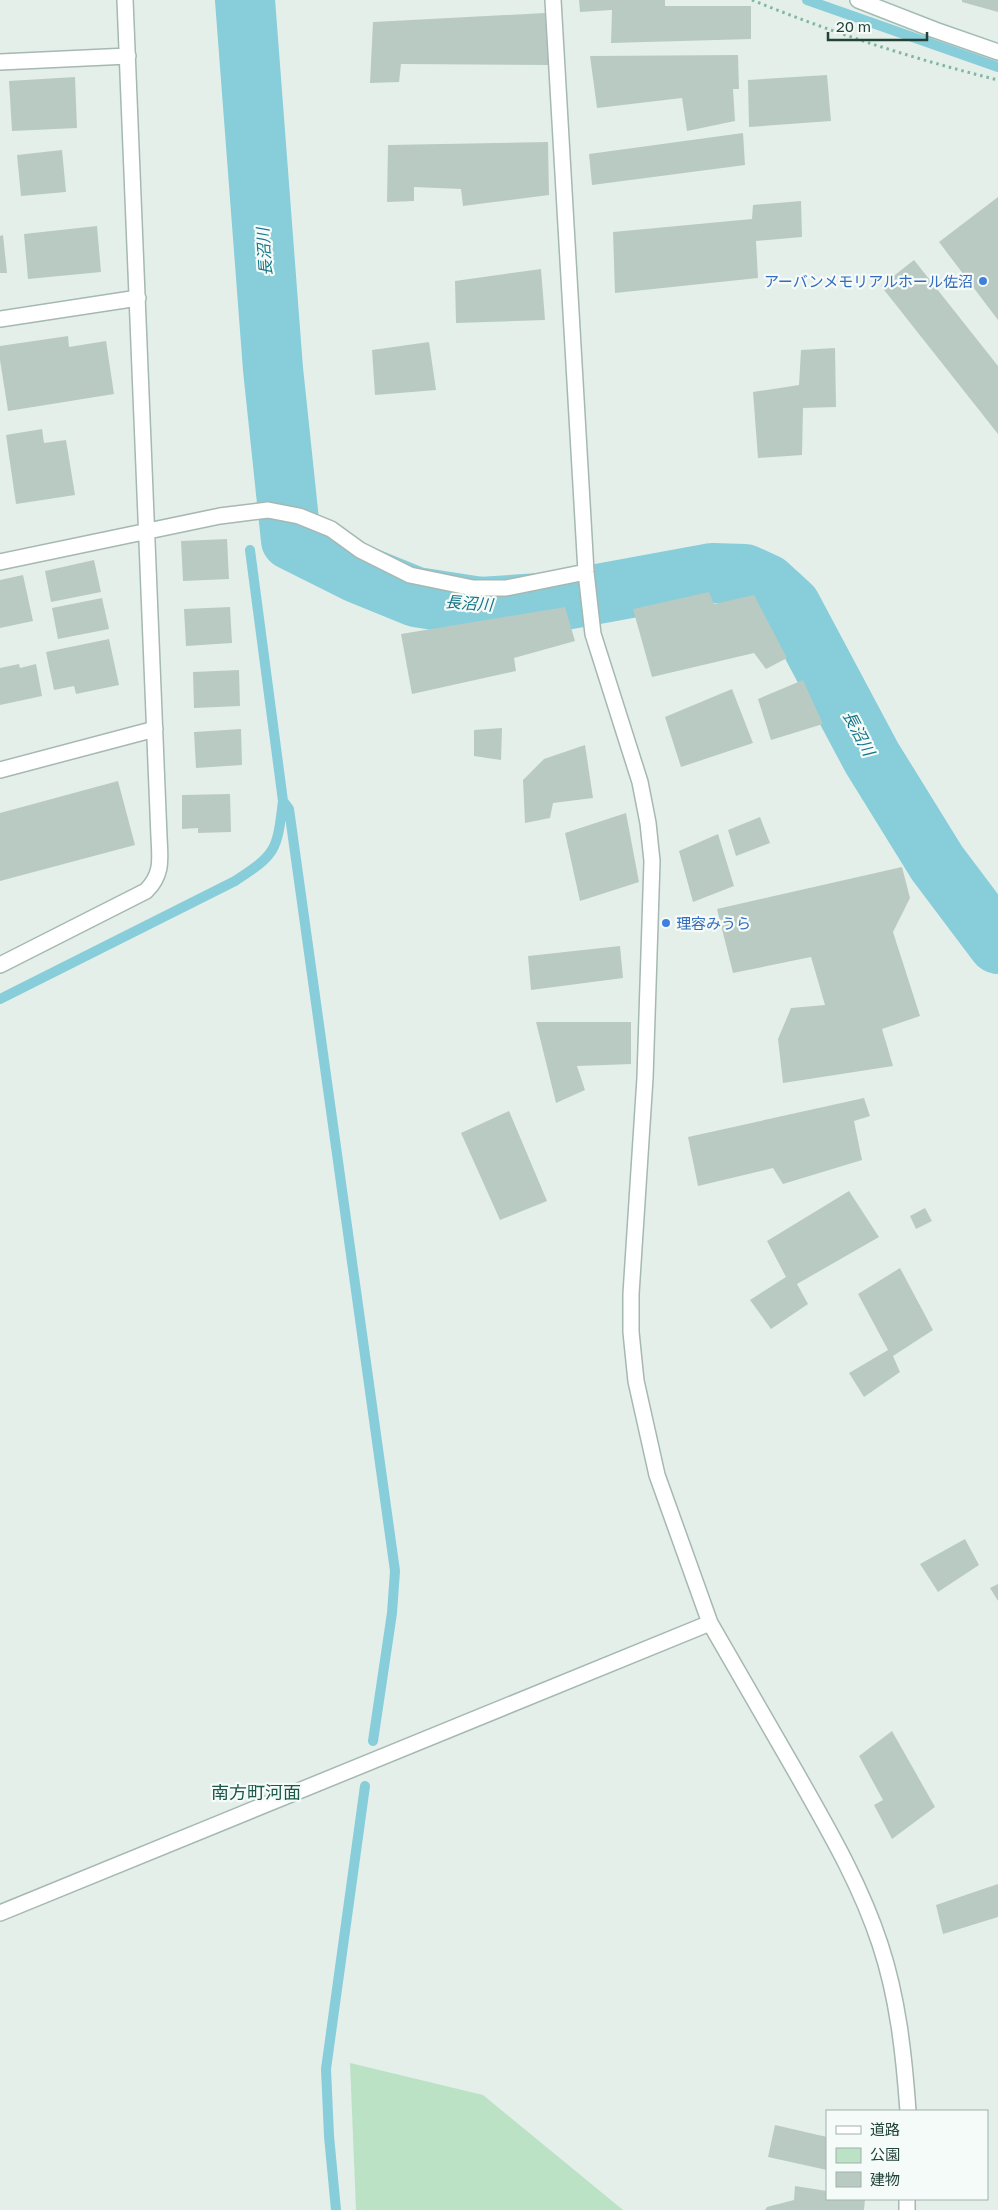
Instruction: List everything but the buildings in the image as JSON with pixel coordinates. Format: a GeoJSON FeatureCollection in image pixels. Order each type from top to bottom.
{"type":"FeatureCollection","features":[{"type":"Feature","properties":{"kind":"street"},"geometry":{"type":"LineString","coordinates":[[0,966],[146,891],[155,882],[159,872],[160,857],[125,0]]}},
{"type":"Feature","properties":{"kind":"street"},"geometry":{"type":"LineString","coordinates":[[553,0],[587,577],[593,634],[640,782],[648,824],[652,861],[645,1078],[631,1294],[631,1332],[636,1381],[657,1474],[710,1623],[838,1845],[862,1897],[880,1944],[896,2006],[904,2057],[908,2110]]}},
{"type":"Feature","properties":{"kind":"street"},"geometry":{"type":"LineString","coordinates":[[858,0],[934,30],[998,52]]}},
{"type":"Feature","properties":{"kind":"street"},"geometry":{"type":"LineString","coordinates":[[0,62],[128,56]]}},
{"type":"Feature","properties":{"kind":"street"},"geometry":{"type":"LineString","coordinates":[[0,319],[138,298]]}},
{"type":"Feature","properties":{"kind":"street"},"geometry":{"type":"LineString","coordinates":[[0,562],[220,516],[268,510],[299,516],[330,529],[360,550],[410,575],[473,588],[506,588],[587,577]]}},
{"type":"Feature","properties":{"kind":"street"},"geometry":{"type":"LineString","coordinates":[[0,770],[155,729]]}},
{"type":"Feature","properties":{"kind":"street"},"geometry":{"type":"LineString","coordinates":[[0,1913],[710,1623]]}},
{"type":"Feature","properties":{"kind":"path"},"geometry":{"type":"LineString","coordinates":[[752,0],[868,44],[933,64],[998,80]]}},
{"type":"Feature","properties":{"kind":"green space"},"geometry":{"type":"Polygon","coordinates":[[[350,2063],[483,2095],[623,2210],[356,2210],[350,2063]]]}},
{"type":"Feature","properties":{"kind":"waterway","name":"長沼川"},"geometry":{"type":"LineString","coordinates":[[245,0],[273,369],[291,540],[357,573],[416,597],[480,607],[554,602],[712,573],[745,574],[767,584],[791,606],[872,758],[937,863],[998,944]]}},
{"type":"Feature","properties":{"kind":"waterway"},"geometry":{"type":"LineString","coordinates":[[807,0],[998,67]]}},
{"type":"Feature","properties":{"kind":"waterway"},"geometry":{"type":"LineString","coordinates":[[0,999],[235,881],[259,864],[272,849],[279,830],[283,801],[250,550]]}},
{"type":"Feature","properties":{"kind":"waterway"},"geometry":{"type":"LineString","coordinates":[[283,801],[289,809],[395,1571],[392,1613],[373,1741]]}},
{"type":"Feature","properties":{"kind":"waterway"},"geometry":{"type":"LineString","coordinates":[[336,2210],[329,2136],[326,2069],[365,1786]]}},
{"type":"Feature","properties":{"kind":"place","name":"アーバンメモリアルホール佐沼"},"geometry":{"type":"Point","coordinates":[983,281]}},
{"type":"Feature","properties":{"kind":"place","name":"理容みうら"},"geometry":{"type":"Point","coordinates":[666,923]}},
{"type":"Feature","properties":{"kind":"district","name":"南方町河面"},"geometry":{"type":"Point","coordinates":[256,1792]}}]}
